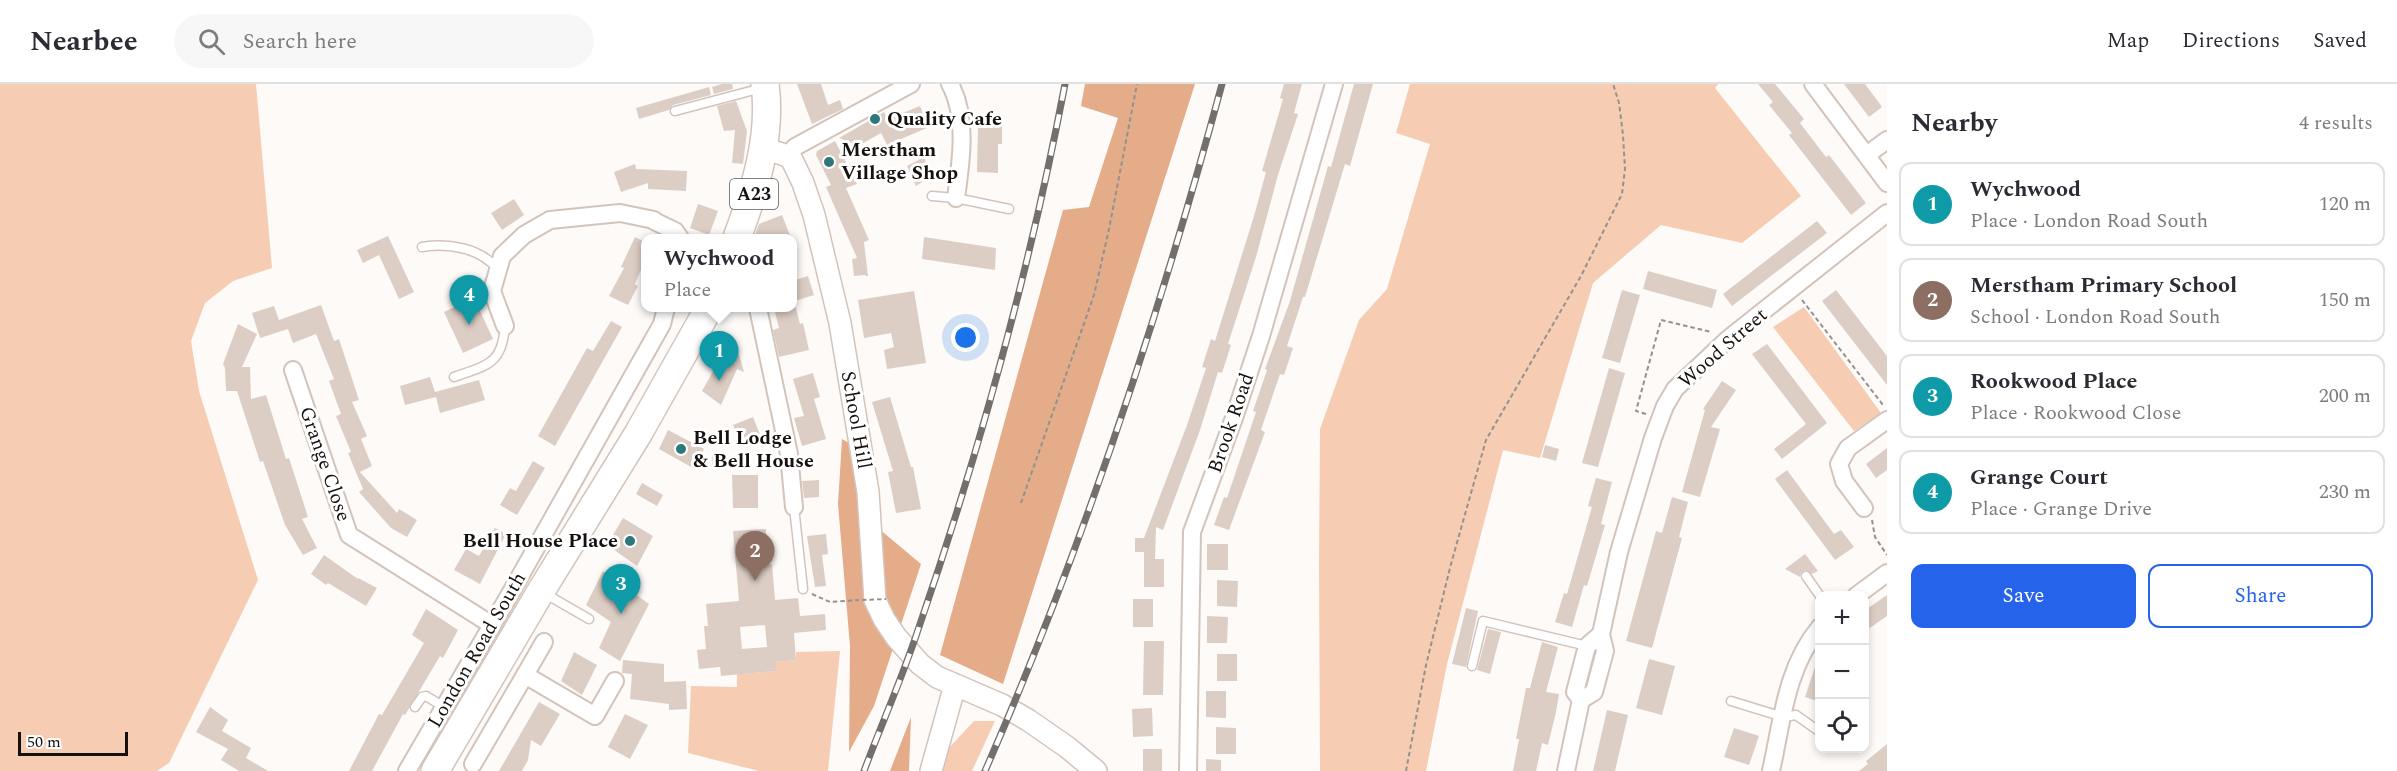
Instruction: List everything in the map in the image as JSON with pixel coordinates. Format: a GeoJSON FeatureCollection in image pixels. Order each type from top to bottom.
{"type":"FeatureCollection","features":[{"type":"Feature","properties":{"kind":"main road","name":"A23"},"geometry":{"type":"LineString","coordinates":[[738,234],[755,190],[776,152],[767,111],[765,86]]}},
{"type":"Feature","properties":{"kind":"main road","name":"London Road South"},"geometry":{"type":"LineString","coordinates":[[442,761],[455,713],[541,591],[638,434],[707,312]]}},
{"type":"Feature","properties":{"kind":"street"},"geometry":{"type":"LineString","coordinates":[[776,152],[795,147],[911,84]]}},
{"type":"Feature","properties":{"kind":"street"},"geometry":{"type":"LineString","coordinates":[[950,84],[957,97],[961,139],[956,198]]}},
{"type":"Feature","properties":{"kind":"street","name":"Brook Road"},"geometry":{"type":"LineString","coordinates":[[1188,771],[1192,532],[1261,336],[1334,84]]}},
{"type":"Feature","properties":{"kind":"street"},"geometry":{"type":"LineString","coordinates":[[1814,84],[1868,154],[1887,183]]}},
{"type":"Feature","properties":{"kind":"street"},"geometry":{"type":"LineString","coordinates":[[1868,154],[1887,140]]}},
{"type":"Feature","properties":{"kind":"street","name":"School Hill"},"geometry":{"type":"LineString","coordinates":[[776,152],[796,166],[814,215],[840,323],[868,492],[875,600],[896,637],[920,664],[937,677],[1002,705],[1028,720],[1096,771]]}},
{"type":"Feature","properties":{"kind":"street"},"geometry":{"type":"LineString","coordinates":[[505,326],[492,291],[502,256],[524,235],[550,220],[620,213],[654,220],[677,234]]}},
{"type":"Feature","properties":{"kind":"street","name":"Wood Street"},"geometry":{"type":"LineString","coordinates":[[1566,771],[1581,700],[1594,692],[1605,651],[1601,634],[1619,552],[1660,417],[1675,389],[1728,339],[1887,213]]}},
{"type":"Feature","properties":{"kind":"street","name":"London Road South"},"geometry":{"type":"LineString","coordinates":[[407,771],[455,713],[492,625],[662,324],[665,312]]}},
{"type":"Feature","properties":{"kind":"street"},"geometry":{"type":"LineString","coordinates":[[759,312],[789,454],[794,507]]}},
{"type":"Feature","properties":{"kind":"street","name":"Grange Close"},"geometry":{"type":"LineString","coordinates":[[293,370],[349,535],[492,625]]}},
{"type":"Feature","properties":{"kind":"street"},"geometry":{"type":"LineString","coordinates":[[1864,508],[1844,481],[1839,464],[1848,448],[1887,420]]}},
{"type":"Feature","properties":{"kind":"street"},"geometry":{"type":"LineString","coordinates":[[1863,591],[1887,573]]}},
{"type":"Feature","properties":{"kind":"street"},"geometry":{"type":"LineString","coordinates":[[1587,646],[1601,634]]}},
{"type":"Feature","properties":{"kind":"street"},"geometry":{"type":"LineString","coordinates":[[1771,771],[1789,685],[1799,658],[1815,634]]}},
{"type":"Feature","properties":{"kind":"street"},"geometry":{"type":"LineString","coordinates":[[471,767],[544,642]]}},
{"type":"Feature","properties":{"kind":"street","name":"Wood Street"},"geometry":{"type":"LineString","coordinates":[[1581,700],[1575,692],[1587,646]]}},
{"type":"Feature","properties":{"kind":"street"},"geometry":{"type":"LineString","coordinates":[[525,675],[595,716],[615,681]]}},
{"type":"Feature","properties":{"kind":"street"},"geometry":{"type":"LineString","coordinates":[[932,771],[955,685]]}},
{"type":"Feature","properties":{"kind":"street","name":"London Road South"},"geometry":{"type":"LineString","coordinates":[[442,761],[471,767]]}},
{"type":"Feature","properties":{"kind":"lane"},"geometry":{"type":"LineString","coordinates":[[675,111],[765,86]]}},
{"type":"Feature","properties":{"kind":"lane"},"geometry":{"type":"LineString","coordinates":[[932,196],[956,198],[1009,209]]}},
{"type":"Feature","properties":{"kind":"lane"},"geometry":{"type":"LineString","coordinates":[[422,247],[450,246],[472,251],[485,257],[498,270]]}},
{"type":"Feature","properties":{"kind":"lane"},"geometry":{"type":"LineString","coordinates":[[454,377],[488,364],[496,358],[502,349],[505,326]]}},
{"type":"Feature","properties":{"kind":"lane"},"geometry":{"type":"LineString","coordinates":[[794,507],[803,589]]}},
{"type":"Feature","properties":{"kind":"lane"},"geometry":{"type":"LineString","coordinates":[[1806,576],[1816,591]]}},
{"type":"Feature","properties":{"kind":"lane"},"geometry":{"type":"LineString","coordinates":[[541,591],[589,619]]}},
{"type":"Feature","properties":{"kind":"lane"},"geometry":{"type":"LineString","coordinates":[[1472,666],[1483,621],[1587,646]]}},
{"type":"Feature","properties":{"kind":"lane"},"geometry":{"type":"LineString","coordinates":[[415,708],[422,697],[426,696],[455,713]]}},
{"type":"Feature","properties":{"kind":"lane"},"geometry":{"type":"LineString","coordinates":[[1731,701],[1783,717],[1796,715],[1815,728]]}},
{"type":"Feature","properties":{"kind":"path"},"geometry":{"type":"LineString","coordinates":[[1021,503],[1094,295],[1137,84]]}},
{"type":"Feature","properties":{"kind":"path"},"geometry":{"type":"LineString","coordinates":[[1407,771],[1426,665],[1451,564],[1486,440],[1581,276],[1622,194],[1625,170],[1623,135],[1620,102],[1613,84]]}},
{"type":"Feature","properties":{"kind":"path"},"geometry":{"type":"LineString","coordinates":[[1792,289],[1887,410]]}},
{"type":"Feature","properties":{"kind":"path"},"geometry":{"type":"LineString","coordinates":[[1660,417],[1636,411],[1661,320],[1726,336],[1728,339]]}},
{"type":"Feature","properties":{"kind":"path"},"geometry":{"type":"LineString","coordinates":[[1864,508],[1873,521],[1875,537],[1887,555]]}},
{"type":"Feature","properties":{"kind":"path"},"geometry":{"type":"LineString","coordinates":[[803,589],[830,602],[886,599]]}},
{"type":"Feature","properties":{"kind":"shaded area"},"geometry":{"type":"Polygon","coordinates":[[[0,84],[256,84],[272,268],[233,281],[205,303],[191,341],[199,391],[258,580],[169,763],[157,771],[0,771],[0,84]]]}},
{"type":"Feature","properties":{"kind":"shaded area"},"geometry":{"type":"Polygon","coordinates":[[[1085,84],[1195,84],[1003,684],[940,655],[1063,210],[1089,207],[1118,118],[1081,106],[1085,84]]]}},
{"type":"Feature","properties":{"kind":"shaded area"},"geometry":{"type":"Polygon","coordinates":[[[1410,84],[1718,84],[1715,88],[1801,196],[1742,243],[1661,225],[1593,283],[1540,458],[1503,450],[1447,664],[1426,771],[1320,771],[1320,429],[1359,320],[1387,289],[1430,144],[1396,133],[1410,84]]]}},
{"type":"Feature","properties":{"kind":"shaded area"},"geometry":{"type":"Polygon","coordinates":[[[1804,307],[1881,413],[1854,431],[1773,327],[1804,307]]]}},
{"type":"Feature","properties":{"kind":"shaded area"},"geometry":{"type":"Polygon","coordinates":[[[842,439],[849,443],[878,528],[921,564],[874,706],[849,752],[850,646],[838,504],[842,439]]]}},
{"type":"Feature","properties":{"kind":"shaded area"},"geometry":{"type":"Polygon","coordinates":[[[840,651],[828,771],[759,771],[688,753],[691,686],[737,687],[737,674],[776,671],[776,662],[796,660],[796,652],[840,651]]]}},
{"type":"Feature","properties":{"kind":"shaded area"},"geometry":{"type":"Polygon","coordinates":[[[911,717],[909,771],[890,771],[911,717]]]}},
{"type":"Feature","properties":{"kind":"shaded area"},"geometry":{"type":"Polygon","coordinates":[[[974,721],[995,721],[972,771],[941,771],[947,750],[974,721]]]}},
{"type":"Feature","properties":{"kind":"building"},"geometry":{"type":"Polygon","coordinates":[[[732,84],[733,89],[714,94],[712,87],[732,84]]]}},
{"type":"Feature","properties":{"kind":"building"},"geometry":{"type":"Polygon","coordinates":[[[797,84],[821,84],[828,105],[840,100],[843,109],[812,124],[797,84]]]}},
{"type":"Feature","properties":{"kind":"building"},"geometry":{"type":"Polygon","coordinates":[[[1284,84],[1302,84],[1294,113],[1298,114],[1228,344],[1231,345],[1222,373],[1218,372],[1200,430],[1163,530],[1156,527],[1155,559],[1164,559],[1164,587],[1144,587],[1144,552],[1135,552],[1135,538],[1144,538],[1187,425],[1206,368],[1202,367],[1211,339],[1215,341],[1266,172],[1262,171],[1283,99],[1280,98],[1284,84]]]}},
{"type":"Feature","properties":{"kind":"building"},"geometry":{"type":"Polygon","coordinates":[[[1354,84],[1373,84],[1350,166],[1345,164],[1305,297],[1303,297],[1287,346],[1293,348],[1284,375],[1280,374],[1261,430],[1265,432],[1229,530],[1214,525],[1224,497],[1227,498],[1256,412],[1253,411],[1267,370],[1265,369],[1290,301],[1354,84]]]}},
{"type":"Feature","properties":{"kind":"building"},"geometry":{"type":"Polygon","coordinates":[[[1758,84],[1775,84],[1804,119],[1800,123],[1826,157],[1829,155],[1866,203],[1851,215],[1789,135],[1792,133],[1769,105],[1773,102],[1758,84]]]}},
{"type":"Feature","properties":{"kind":"building"},"geometry":{"type":"Polygon","coordinates":[[[1844,84],[1865,84],[1882,107],[1869,117],[1844,84]]]}},
{"type":"Feature","properties":{"kind":"building"},"geometry":{"type":"Polygon","coordinates":[[[709,87],[711,95],[673,105],[669,110],[639,119],[636,108],[709,87]]]}},
{"type":"Feature","properties":{"kind":"building"},"geometry":{"type":"Polygon","coordinates":[[[736,101],[747,131],[743,164],[732,163],[735,130],[724,131],[717,106],[736,101]]]}},
{"type":"Feature","properties":{"kind":"building"},"geometry":{"type":"Polygon","coordinates":[[[920,106],[929,127],[901,139],[907,151],[894,158],[881,133],[858,146],[839,138],[884,112],[888,119],[920,106]]]}},
{"type":"Feature","properties":{"kind":"building"},"geometry":{"type":"Polygon","coordinates":[[[978,125],[1002,126],[1002,144],[998,144],[998,173],[977,172],[978,125]]]}},
{"type":"Feature","properties":{"kind":"building"},"geometry":{"type":"Polygon","coordinates":[[[835,141],[857,184],[846,188],[869,240],[864,242],[868,276],[854,276],[852,259],[857,258],[826,187],[831,185],[816,155],[817,151],[835,141]]]}},
{"type":"Feature","properties":{"kind":"building"},"geometry":{"type":"Polygon","coordinates":[[[924,157],[931,176],[916,186],[907,166],[924,157]]]}},
{"type":"Feature","properties":{"kind":"building"},"geometry":{"type":"Polygon","coordinates":[[[635,164],[636,169],[687,171],[686,191],[648,189],[648,183],[621,192],[614,172],[635,164]]]}},
{"type":"Feature","properties":{"kind":"building"},"geometry":{"type":"Polygon","coordinates":[[[514,199],[524,215],[502,230],[491,213],[514,199]]]}},
{"type":"Feature","properties":{"kind":"building"},"geometry":{"type":"Polygon","coordinates":[[[698,204],[718,211],[709,234],[690,228],[698,204]]]}},
{"type":"Feature","properties":{"kind":"building"},"geometry":{"type":"Polygon","coordinates":[[[782,215],[789,234],[755,234],[759,224],[782,215]]]}},
{"type":"Feature","properties":{"kind":"building"},"geometry":{"type":"Polygon","coordinates":[[[1817,221],[1827,233],[1732,306],[1723,294],[1817,221]]]}},
{"type":"Feature","properties":{"kind":"building"},"geometry":{"type":"Polygon","coordinates":[[[388,236],[414,292],[399,299],[379,255],[363,263],[357,250],[388,236]]]}},
{"type":"Feature","properties":{"kind":"building"},"geometry":{"type":"Polygon","coordinates":[[[635,237],[641,240],[641,270],[635,284],[638,286],[628,305],[609,296],[624,268],[621,267],[635,237]]]}},
{"type":"Feature","properties":{"kind":"building"},"geometry":{"type":"Polygon","coordinates":[[[924,237],[996,248],[995,270],[922,259],[924,237]]]}},
{"type":"Feature","properties":{"kind":"building"},"geometry":{"type":"Polygon","coordinates":[[[1648,271],[1717,290],[1712,308],[1643,289],[1648,271]]]}},
{"type":"Feature","properties":{"kind":"building"},"geometry":{"type":"Polygon","coordinates":[[[808,276],[814,295],[797,300],[797,279],[808,276]]]}},
{"type":"Feature","properties":{"kind":"building"},"geometry":{"type":"Polygon","coordinates":[[[1622,290],[1640,295],[1620,363],[1602,358],[1622,290]]]}},
{"type":"Feature","properties":{"kind":"building"},"geometry":{"type":"Polygon","coordinates":[[[1836,290],[1887,356],[1887,385],[1822,301],[1836,290]]]}},
{"type":"Feature","properties":{"kind":"building"},"geometry":{"type":"Polygon","coordinates":[[[914,291],[926,363],[887,369],[884,350],[894,347],[891,333],[864,338],[858,300],[914,291]]]}},
{"type":"Feature","properties":{"kind":"building"},"geometry":{"type":"Polygon","coordinates":[[[474,298],[493,339],[463,353],[444,312],[474,298]]]}},
{"type":"Feature","properties":{"kind":"building"},"geometry":{"type":"Polygon","coordinates":[[[321,305],[334,341],[339,339],[359,400],[352,402],[367,436],[361,439],[372,466],[360,472],[397,513],[399,509],[417,520],[407,537],[391,528],[359,492],[363,489],[336,416],[341,414],[329,381],[334,379],[316,334],[293,343],[288,329],[260,338],[252,313],[274,306],[279,320],[321,305]]]}},
{"type":"Feature","properties":{"kind":"building"},"geometry":{"type":"Polygon","coordinates":[[[775,312],[797,312],[800,324],[803,323],[809,350],[779,357],[773,330],[779,328],[775,312]]]}},
{"type":"Feature","properties":{"kind":"building"},"geometry":{"type":"Polygon","coordinates":[[[611,321],[622,327],[555,446],[538,436],[587,348],[593,351],[611,321]]]}},
{"type":"Feature","properties":{"kind":"building"},"geometry":{"type":"Polygon","coordinates":[[[238,324],[257,334],[242,367],[250,367],[251,399],[266,395],[286,459],[289,458],[308,517],[302,519],[317,548],[303,555],[285,525],[263,461],[260,462],[237,391],[226,391],[223,364],[238,324]]]}},
{"type":"Feature","properties":{"kind":"building"},"geometry":{"type":"Polygon","coordinates":[[[722,341],[737,348],[744,372],[737,369],[721,405],[702,391],[719,361],[713,358],[722,341]]]}},
{"type":"Feature","properties":{"kind":"building"},"geometry":{"type":"Polygon","coordinates":[[[1767,344],[1827,423],[1782,459],[1774,449],[1806,424],[1752,354],[1767,344]]]}},
{"type":"Feature","properties":{"kind":"building"},"geometry":{"type":"Polygon","coordinates":[[[1609,368],[1625,373],[1598,467],[1582,463],[1609,368]]]}},
{"type":"Feature","properties":{"kind":"building"},"geometry":{"type":"Polygon","coordinates":[[[813,373],[820,397],[814,399],[826,439],[802,446],[794,418],[804,416],[793,379],[813,373]]]}},
{"type":"Feature","properties":{"kind":"building"},"geometry":{"type":"Polygon","coordinates":[[[430,377],[435,392],[479,380],[485,400],[440,413],[436,397],[405,405],[400,386],[430,377]]]}},
{"type":"Feature","properties":{"kind":"building"},"geometry":{"type":"Polygon","coordinates":[[[1722,381],[1736,390],[1711,427],[1720,429],[1700,497],[1682,492],[1705,410],[1703,409],[1722,381]]]}},
{"type":"Feature","properties":{"kind":"building"},"geometry":{"type":"Polygon","coordinates":[[[890,397],[911,467],[913,467],[921,509],[896,513],[888,472],[893,471],[872,402],[890,397]]]}},
{"type":"Feature","properties":{"kind":"building"},"geometry":{"type":"Polygon","coordinates":[[[753,417],[761,437],[740,446],[733,425],[753,417]]]}},
{"type":"Feature","properties":{"kind":"building","name":"Bell Lodge & Bell House"},"geometry":{"type":"Polygon","coordinates":[[[668,430],[704,449],[693,468],[659,449],[668,430]]]}},
{"type":"Feature","properties":{"kind":"building"},"geometry":{"type":"Polygon","coordinates":[[[1545,445],[1559,449],[1556,461],[1542,457],[1545,445]]]}},
{"type":"Feature","properties":{"kind":"building"},"geometry":{"type":"Polygon","coordinates":[[[1887,448],[1887,470],[1876,478],[1866,464],[1887,448]]]}},
{"type":"Feature","properties":{"kind":"building"},"geometry":{"type":"Polygon","coordinates":[[[726,456],[727,467],[713,469],[712,457],[726,456]]]}},
{"type":"Feature","properties":{"kind":"building"},"geometry":{"type":"Polygon","coordinates":[[[533,461],[545,468],[517,515],[500,505],[510,488],[516,491],[533,461]]]}},
{"type":"Feature","properties":{"kind":"building"},"geometry":{"type":"Polygon","coordinates":[[[1787,470],[1834,534],[1841,530],[1854,547],[1835,560],[1775,479],[1787,470]]]}},
{"type":"Feature","properties":{"kind":"building"},"geometry":{"type":"Polygon","coordinates":[[[732,475],[758,475],[758,508],[733,508],[732,475]]]}},
{"type":"Feature","properties":{"kind":"building"},"geometry":{"type":"Polygon","coordinates":[[[1596,478],[1612,482],[1601,524],[1605,525],[1572,627],[1555,622],[1564,593],[1567,594],[1592,507],[1588,506],[1596,478]]]}},
{"type":"Feature","properties":{"kind":"building"},"geometry":{"type":"Polygon","coordinates":[[[819,480],[819,497],[804,498],[802,481],[819,480]]]}},
{"type":"Feature","properties":{"kind":"building"},"geometry":{"type":"Polygon","coordinates":[[[642,483],[663,495],[657,506],[636,494],[642,483]]]}},
{"type":"Feature","properties":{"kind":"building"},"geometry":{"type":"Polygon","coordinates":[[[1672,497],[1688,502],[1679,537],[1682,538],[1652,648],[1626,641],[1656,531],[1662,533],[1672,497]]]}},
{"type":"Feature","properties":{"kind":"building","name":"Bell House Place"},"geometry":{"type":"Polygon","coordinates":[[[623,518],[653,536],[637,566],[607,545],[623,518]]]}},
{"type":"Feature","properties":{"kind":"building"},"geometry":{"type":"Polygon","coordinates":[[[495,528],[506,534],[480,584],[454,570],[466,549],[479,556],[495,528]]]}},
{"type":"Feature","properties":{"kind":"building"},"geometry":{"type":"Polygon","coordinates":[[[766,529],[766,542],[752,543],[754,566],[772,564],[775,600],[798,598],[800,616],[825,614],[826,630],[794,633],[796,660],[776,662],[776,671],[721,676],[720,667],[699,669],[697,650],[706,649],[704,626],[708,626],[706,604],[739,601],[733,531],[766,529]],[[765,625],[740,627],[742,649],[767,647],[765,625]]]}},
{"type":"Feature","properties":{"kind":"building"},"geometry":{"type":"Polygon","coordinates":[[[826,534],[828,554],[822,555],[826,586],[815,587],[807,536],[826,534]]]}},
{"type":"Feature","properties":{"kind":"building"},"geometry":{"type":"Polygon","coordinates":[[[1207,544],[1228,544],[1228,570],[1207,570],[1207,544]]]}},
{"type":"Feature","properties":{"kind":"building"},"geometry":{"type":"Polygon","coordinates":[[[1805,554],[1818,571],[1812,574],[1805,570],[1800,577],[1785,569],[1805,554]]]}},
{"type":"Feature","properties":{"kind":"building"},"geometry":{"type":"Polygon","coordinates":[[[324,555],[358,579],[377,588],[366,606],[328,583],[326,585],[311,574],[324,555]]]}},
{"type":"Feature","properties":{"kind":"building"},"geometry":{"type":"Polygon","coordinates":[[[603,571],[649,604],[620,661],[599,648],[611,622],[586,605],[603,571]]]}},
{"type":"Feature","properties":{"kind":"building"},"geometry":{"type":"Polygon","coordinates":[[[1217,580],[1238,581],[1237,607],[1217,606],[1217,580]]]}},
{"type":"Feature","properties":{"kind":"building"},"geometry":{"type":"Polygon","coordinates":[[[1887,595],[1887,616],[1869,629],[1869,608],[1887,595]]]}},
{"type":"Feature","properties":{"kind":"building"},"geometry":{"type":"Polygon","coordinates":[[[1133,599],[1153,599],[1153,627],[1133,627],[1133,599]]]}},
{"type":"Feature","properties":{"kind":"building"},"geometry":{"type":"Polygon","coordinates":[[[1466,608],[1478,611],[1466,667],[1452,664],[1466,608]]]}},
{"type":"Feature","properties":{"kind":"building"},"geometry":{"type":"Polygon","coordinates":[[[426,609],[458,630],[443,658],[440,656],[405,715],[403,714],[372,771],[349,771],[379,714],[382,715],[424,643],[412,635],[426,609]]]}},
{"type":"Feature","properties":{"kind":"building"},"geometry":{"type":"Polygon","coordinates":[[[1207,616],[1228,617],[1227,643],[1207,643],[1207,616]]]}},
{"type":"Feature","properties":{"kind":"building"},"geometry":{"type":"Polygon","coordinates":[[[1488,629],[1501,632],[1490,674],[1477,670],[1488,629]]]}},
{"type":"Feature","properties":{"kind":"building"},"geometry":{"type":"Polygon","coordinates":[[[1144,641],[1164,641],[1163,695],[1143,695],[1144,641]]]}},
{"type":"Feature","properties":{"kind":"building"},"geometry":{"type":"Polygon","coordinates":[[[1542,642],[1558,647],[1546,692],[1559,694],[1556,712],[1548,745],[1542,743],[1536,771],[1513,771],[1519,739],[1516,739],[1526,688],[1530,688],[1542,642]]]}},
{"type":"Feature","properties":{"kind":"building"},"geometry":{"type":"Polygon","coordinates":[[[574,652],[597,665],[582,695],[561,681],[574,652]]]}},
{"type":"Feature","properties":{"kind":"building"},"geometry":{"type":"Polygon","coordinates":[[[1217,654],[1237,654],[1237,681],[1217,681],[1217,654]]]}},
{"type":"Feature","properties":{"kind":"building"},"geometry":{"type":"Polygon","coordinates":[[[1649,659],[1675,666],[1662,715],[1636,708],[1649,659]]]}},
{"type":"Feature","properties":{"kind":"building"},"geometry":{"type":"Polygon","coordinates":[[[623,660],[664,664],[664,682],[686,681],[687,709],[669,710],[669,704],[630,699],[632,674],[622,673],[623,660]]]}},
{"type":"Feature","properties":{"kind":"building"},"geometry":{"type":"Polygon","coordinates":[[[1815,667],[1815,700],[1805,697],[1815,667]]]}},
{"type":"Feature","properties":{"kind":"building"},"geometry":{"type":"Polygon","coordinates":[[[1206,691],[1226,691],[1226,718],[1206,717],[1206,691]]]}},
{"type":"Feature","properties":{"kind":"building"},"geometry":{"type":"Polygon","coordinates":[[[539,702],[560,714],[541,746],[531,740],[528,760],[522,771],[499,771],[539,702]]]}},
{"type":"Feature","properties":{"kind":"building"},"geometry":{"type":"Polygon","coordinates":[[[210,707],[228,720],[222,731],[251,748],[246,758],[268,771],[239,771],[221,760],[228,749],[196,732],[210,707]]]}},
{"type":"Feature","properties":{"kind":"building"},"geometry":{"type":"Polygon","coordinates":[[[1152,708],[1153,736],[1133,737],[1132,709],[1152,708]]]}},
{"type":"Feature","properties":{"kind":"building"},"geometry":{"type":"Polygon","coordinates":[[[1607,710],[1628,715],[1615,771],[1593,771],[1607,710]]]}},
{"type":"Feature","properties":{"kind":"building"},"geometry":{"type":"Polygon","coordinates":[[[625,714],[648,725],[630,759],[608,747],[625,714]]]}},
{"type":"Feature","properties":{"kind":"building"},"geometry":{"type":"Polygon","coordinates":[[[1216,727],[1236,728],[1236,754],[1216,754],[1216,727]]]}},
{"type":"Feature","properties":{"kind":"building"},"geometry":{"type":"Polygon","coordinates":[[[1734,728],[1759,736],[1749,765],[1724,757],[1734,728]]]}},
{"type":"Feature","properties":{"kind":"building"},"geometry":{"type":"Polygon","coordinates":[[[1887,744],[1887,771],[1859,771],[1868,764],[1866,761],[1887,744]]]}},
{"type":"Feature","properties":{"kind":"building"},"geometry":{"type":"Polygon","coordinates":[[[1143,749],[1162,749],[1162,771],[1143,771],[1143,749]]]}},
{"type":"Feature","properties":{"kind":"building"},"geometry":{"type":"Polygon","coordinates":[[[1206,759],[1221,760],[1221,771],[1206,771],[1206,759]]]}},
{"type":"Feature","properties":{"kind":"railway"},"geometry":{"type":"LineString","coordinates":[[864,771],[913,645],[983,426],[1020,290],[1065,84]]}},
{"type":"Feature","properties":{"kind":"railway"},"geometry":{"type":"LineString","coordinates":[[985,771],[1054,603],[1116,432],[1172,259],[1222,84]]}},
{"type":"Feature","properties":{"kind":"place","name":"Quality Cafe"},"geometry":{"type":"Point","coordinates":[875,119]}},
{"type":"Feature","properties":{"kind":"place","name":"Merstham Village Shop"},"geometry":{"type":"Point","coordinates":[829,162]}},
{"type":"Feature","properties":{"kind":"place","name":"Grange Court"},"geometry":{"type":"Point","coordinates":[469,325]}},
{"type":"Feature","properties":{"kind":"place","name":"Wychwood"},"geometry":{"type":"Point","coordinates":[719,381]}},
{"type":"Feature","properties":{"kind":"place","name":"Bell Lodge & Bell House"},"geometry":{"type":"Point","coordinates":[681,449]}},
{"type":"Feature","properties":{"kind":"place","name":"Bell House Place"},"geometry":{"type":"Point","coordinates":[630,541]}},
{"type":"Feature","properties":{"kind":"place","name":"Merstham Primary School"},"geometry":{"type":"Point","coordinates":[755,581]}},
{"type":"Feature","properties":{"kind":"place","name":"Rookwood Place"},"geometry":{"type":"Point","coordinates":[621,614]}}]}
